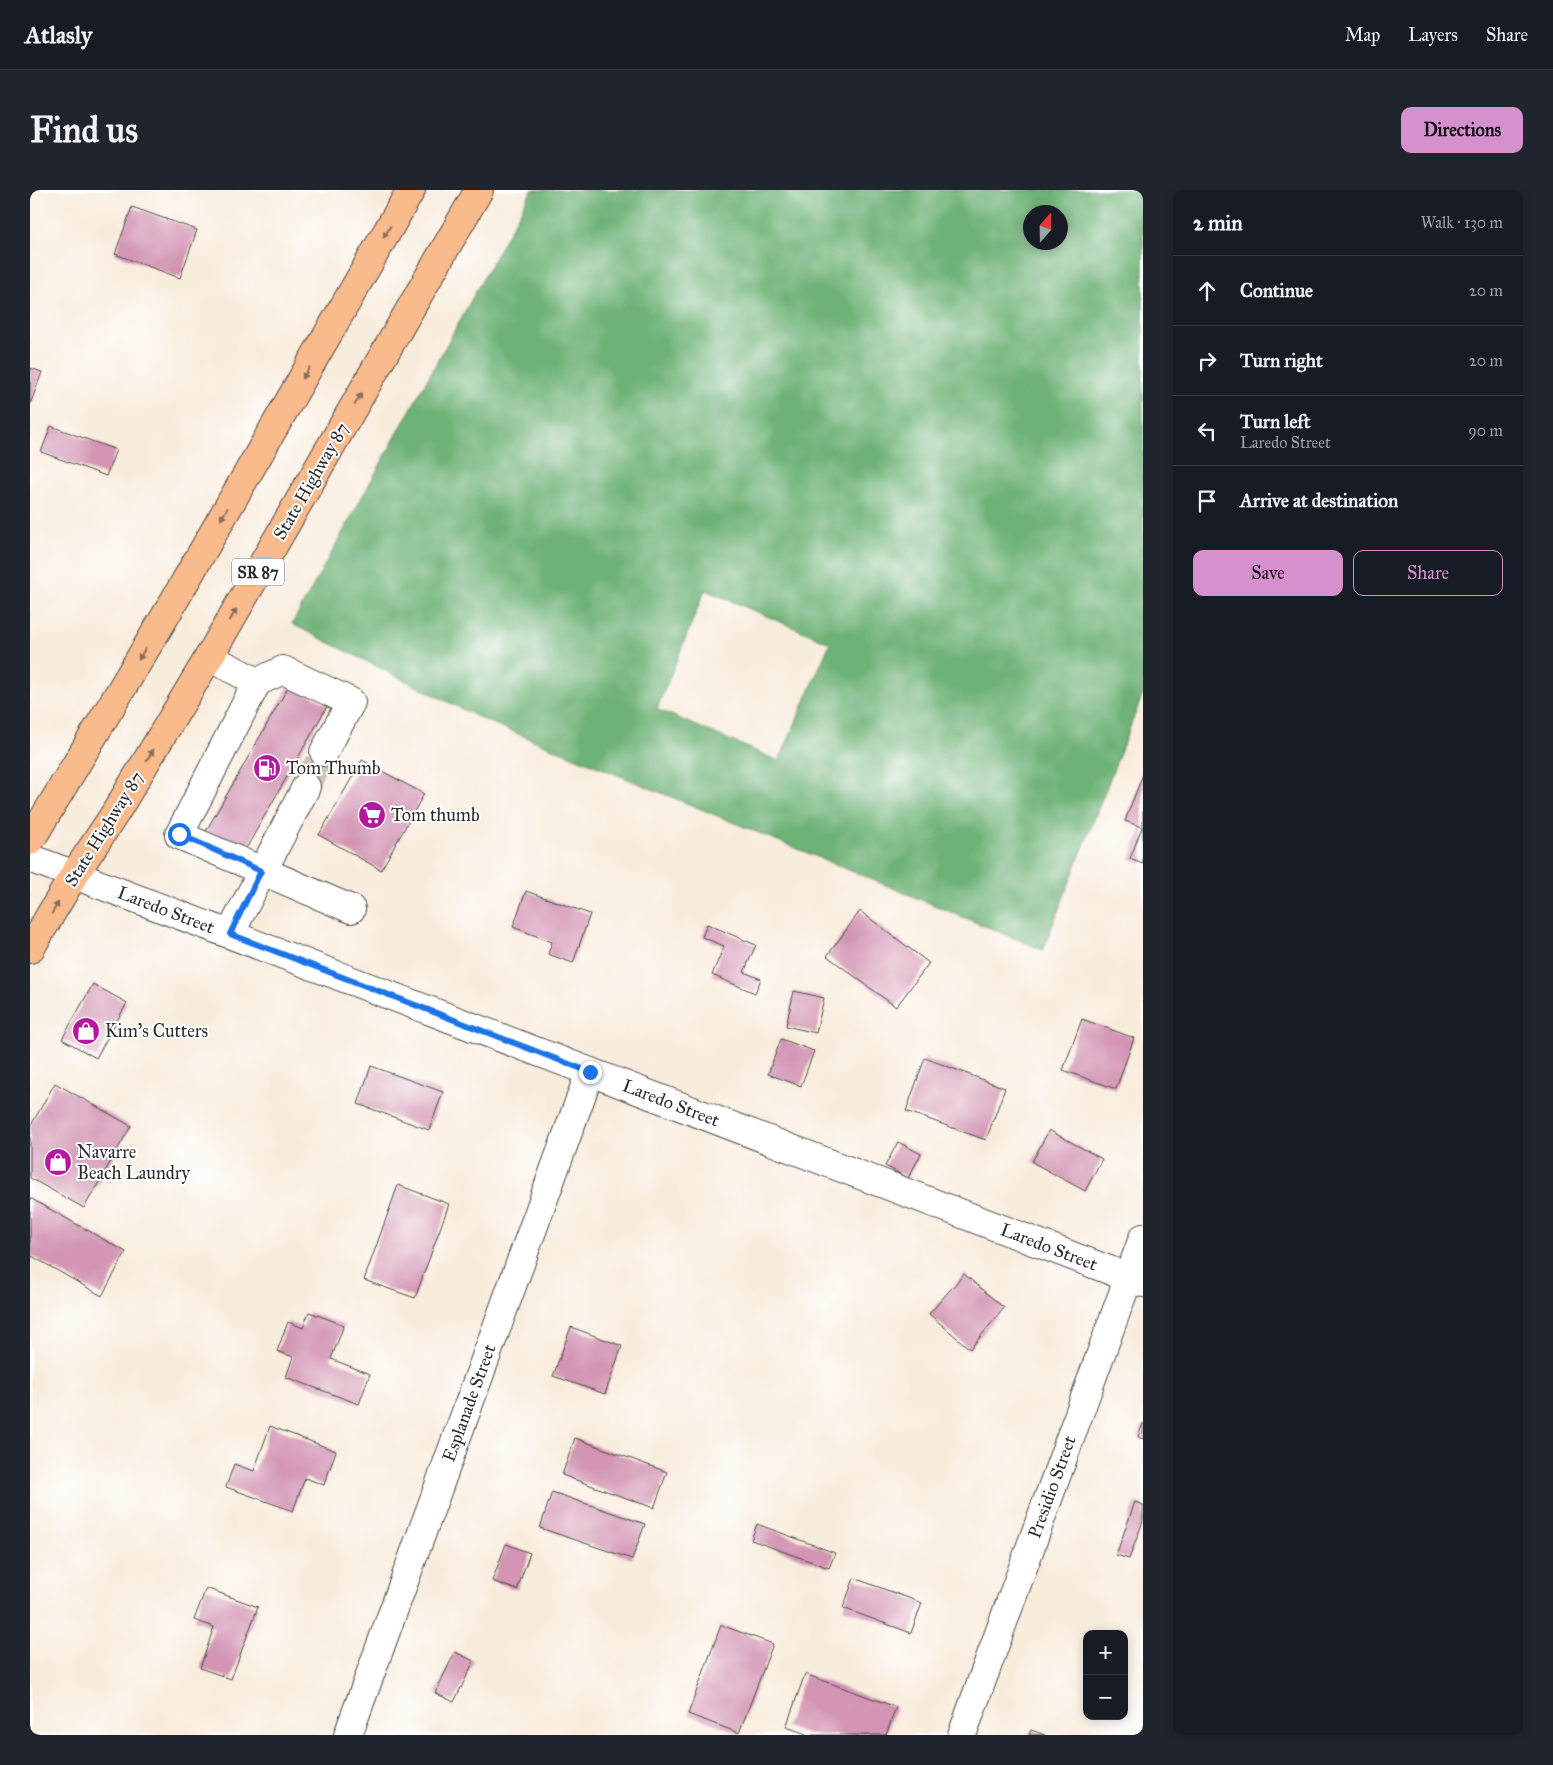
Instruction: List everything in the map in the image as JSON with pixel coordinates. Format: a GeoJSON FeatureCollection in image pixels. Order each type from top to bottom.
{"type":"FeatureCollection","features":[{"type":"Feature","properties":{"kind":"highway"},"geometry":{"type":"LineString","coordinates":[[30,841],[163,620],[411,190]]}},
{"type":"Feature","properties":{"kind":"highway","name":"State Highway 87"},"geometry":{"type":"LineString","coordinates":[[30,949],[74,875],[114,815],[209,657],[479,190]]}},
{"type":"Feature","properties":{"kind":"street"},"geometry":{"type":"LineString","coordinates":[[209,657],[257,682]]}},
{"type":"Feature","properties":{"kind":"street"},"geometry":{"type":"LineString","coordinates":[[324,752],[351,702],[283,670],[257,682],[179,834],[351,909]]}},
{"type":"Feature","properties":{"kind":"street"},"geometry":{"type":"LineString","coordinates":[[230,934],[306,787]]}},
{"type":"Feature","properties":{"kind":"street","name":"Laredo Street"},"geometry":{"type":"LineString","coordinates":[[30,858],[1136,1280]]}},
{"type":"Feature","properties":{"kind":"street","name":"Esplanade Street"},"geometry":{"type":"LineString","coordinates":[[348,1735],[590,1072]]}},
{"type":"Feature","properties":{"kind":"street","name":"Presidio Street"},"geometry":{"type":"LineString","coordinates":[[962,1735],[1136,1280],[1143,1238]]}},
{"type":"Feature","properties":{"kind":"green space"},"geometry":{"type":"Polygon","coordinates":[[[532,190],[1143,190],[1143,694],[1043,950],[482,719],[292,624],[532,190]],[[705,590],[657,709],[779,761],[830,643],[705,590]]]}},
{"type":"Feature","properties":{"kind":"building"},"geometry":{"type":"Polygon","coordinates":[[[132,207],[197,230],[180,278],[115,254],[132,207]]]}},
{"type":"Feature","properties":{"kind":"building"},"geometry":{"type":"Polygon","coordinates":[[[30,368],[42,372],[30,405],[30,368]]]}},
{"type":"Feature","properties":{"kind":"building"},"geometry":{"type":"Polygon","coordinates":[[[51,426],[116,450],[106,476],[41,452],[51,426]]]}},
{"type":"Feature","properties":{"kind":"building","name":"Tom Thumb"},"geometry":{"type":"Polygon","coordinates":[[[290,684],[328,705],[244,852],[206,831],[290,684]]]}},
{"type":"Feature","properties":{"kind":"building","name":"Tom thumb"},"geometry":{"type":"Polygon","coordinates":[[[362,760],[424,794],[381,870],[319,835],[362,760]]]}},
{"type":"Feature","properties":{"kind":"building"},"geometry":{"type":"Polygon","coordinates":[[[1143,774],[1143,864],[1130,859],[1142,827],[1125,821],[1143,774]]]}},
{"type":"Feature","properties":{"kind":"building"},"geometry":{"type":"Polygon","coordinates":[[[526,891],[590,914],[573,963],[548,954],[552,942],[513,927],[526,891]]]}},
{"type":"Feature","properties":{"kind":"building"},"geometry":{"type":"Polygon","coordinates":[[[860,911],[929,963],[896,1007],[827,956],[860,911]]]}},
{"type":"Feature","properties":{"kind":"building"},"geometry":{"type":"Polygon","coordinates":[[[707,924],[756,945],[744,972],[761,979],[755,993],[712,975],[724,946],[702,937],[707,924]]]}},
{"type":"Feature","properties":{"kind":"building"},"geometry":{"type":"Polygon","coordinates":[[[93,984],[127,1003],[96,1058],[62,1039],[93,984]]]}},
{"type":"Feature","properties":{"kind":"building"},"geometry":{"type":"Polygon","coordinates":[[[794,991],[824,998],[816,1033],[786,1026],[794,991]]]}},
{"type":"Feature","properties":{"kind":"building"},"geometry":{"type":"Polygon","coordinates":[[[1082,1019],[1134,1038],[1116,1089],[1063,1070],[1082,1019]]]}},
{"type":"Feature","properties":{"kind":"building"},"geometry":{"type":"Polygon","coordinates":[[[781,1039],[814,1051],[801,1086],[768,1074],[781,1039]]]}},
{"type":"Feature","properties":{"kind":"building"},"geometry":{"type":"Polygon","coordinates":[[[925,1058],[1005,1088],[986,1140],[906,1111],[925,1058]]]}},
{"type":"Feature","properties":{"kind":"building"},"geometry":{"type":"Polygon","coordinates":[[[371,1066],[443,1092],[429,1130],[358,1104],[371,1066]]]}},
{"type":"Feature","properties":{"kind":"building"},"geometry":{"type":"Polygon","coordinates":[[[55,1083],[131,1126],[84,1208],[30,1178],[30,1127],[55,1083]]]}},
{"type":"Feature","properties":{"kind":"building"},"geometry":{"type":"Polygon","coordinates":[[[1049,1130],[1102,1159],[1085,1191],[1032,1162],[1049,1130]]]}},
{"type":"Feature","properties":{"kind":"building"},"geometry":{"type":"Polygon","coordinates":[[[898,1142],[921,1154],[908,1178],[885,1166],[898,1142]]]}},
{"type":"Feature","properties":{"kind":"building"},"geometry":{"type":"Polygon","coordinates":[[[398,1185],[449,1204],[415,1298],[364,1280],[398,1185]]]}},
{"type":"Feature","properties":{"kind":"building"},"geometry":{"type":"Polygon","coordinates":[[[30,1198],[126,1252],[102,1296],[30,1255],[30,1198]]]}},
{"type":"Feature","properties":{"kind":"building"},"geometry":{"type":"Polygon","coordinates":[[[964,1274],[1004,1308],[970,1349],[929,1314],[964,1274]]]}},
{"type":"Feature","properties":{"kind":"building"},"geometry":{"type":"Polygon","coordinates":[[[309,1312],[344,1325],[331,1359],[370,1374],[359,1404],[286,1377],[293,1357],[277,1351],[288,1322],[303,1328],[309,1312]]]}},
{"type":"Feature","properties":{"kind":"building"},"geometry":{"type":"Polygon","coordinates":[[[571,1327],[622,1346],[605,1394],[553,1376],[571,1327]]]}},
{"type":"Feature","properties":{"kind":"building"},"geometry":{"type":"Polygon","coordinates":[[[1143,1423],[1143,1439],[1138,1437],[1143,1423]]]}},
{"type":"Feature","properties":{"kind":"building"},"geometry":{"type":"Polygon","coordinates":[[[270,1426],[336,1451],[324,1485],[305,1478],[293,1511],[226,1487],[234,1464],[254,1471],[270,1426]]]}},
{"type":"Feature","properties":{"kind":"building"},"geometry":{"type":"Polygon","coordinates":[[[575,1438],[667,1472],[654,1508],[562,1475],[575,1438]]]}},
{"type":"Feature","properties":{"kind":"building"},"geometry":{"type":"Polygon","coordinates":[[[552,1492],[645,1524],[632,1559],[540,1528],[552,1492]]]}},
{"type":"Feature","properties":{"kind":"building"},"geometry":{"type":"Polygon","coordinates":[[[1135,1502],[1143,1505],[1143,1521],[1129,1559],[1116,1555],[1135,1502]]]}},
{"type":"Feature","properties":{"kind":"building"},"geometry":{"type":"Polygon","coordinates":[[[757,1524],[835,1553],[829,1568],[751,1540],[757,1524]]]}},
{"type":"Feature","properties":{"kind":"building"},"geometry":{"type":"Polygon","coordinates":[[[506,1544],[530,1553],[517,1590],[492,1581],[506,1544]]]}},
{"type":"Feature","properties":{"kind":"building"},"geometry":{"type":"Polygon","coordinates":[[[854,1578],[922,1603],[911,1633],[843,1608],[854,1578]]]}},
{"type":"Feature","properties":{"kind":"building"},"geometry":{"type":"Polygon","coordinates":[[[206,1588],[258,1607],[231,1679],[200,1668],[214,1627],[194,1620],[206,1588]]]}},
{"type":"Feature","properties":{"kind":"building"},"geometry":{"type":"Polygon","coordinates":[[[721,1625],[773,1644],[739,1733],[688,1714],[721,1625]]]}},
{"type":"Feature","properties":{"kind":"building"},"geometry":{"type":"Polygon","coordinates":[[[455,1652],[474,1661],[454,1702],[435,1693],[455,1652]]]}},
{"type":"Feature","properties":{"kind":"building"},"geometry":{"type":"Polygon","coordinates":[[[805,1674],[896,1707],[886,1735],[809,1735],[786,1727],[805,1674]]]}},
{"type":"Feature","properties":{"kind":"building"},"geometry":{"type":"Polygon","coordinates":[[[1031,1730],[1045,1735],[1029,1735],[1031,1730]]]}},
{"type":"Feature","properties":{"kind":"tunnel"},"geometry":{"type":"LineString","coordinates":[[306,787],[324,752]]}},
{"type":"Feature","properties":{"kind":"place","name":"Tom Thumb"},"geometry":{"type":"Point","coordinates":[267,768]}},
{"type":"Feature","properties":{"kind":"place","name":"Tom thumb"},"geometry":{"type":"Point","coordinates":[372,815]}},
{"type":"Feature","properties":{"kind":"place","name":"Kim's Cutters"},"geometry":{"type":"Point","coordinates":[86,1031]}},
{"type":"Feature","properties":{"kind":"place","name":"Navarre Beach Laundry"},"geometry":{"type":"Point","coordinates":[58,1162]}},
{"type":"Feature","properties":{"kind":"route"},"geometry":{"type":"LineString","coordinates":[[179,834],[261,871],[230,934],[590,1072]]}}]}
